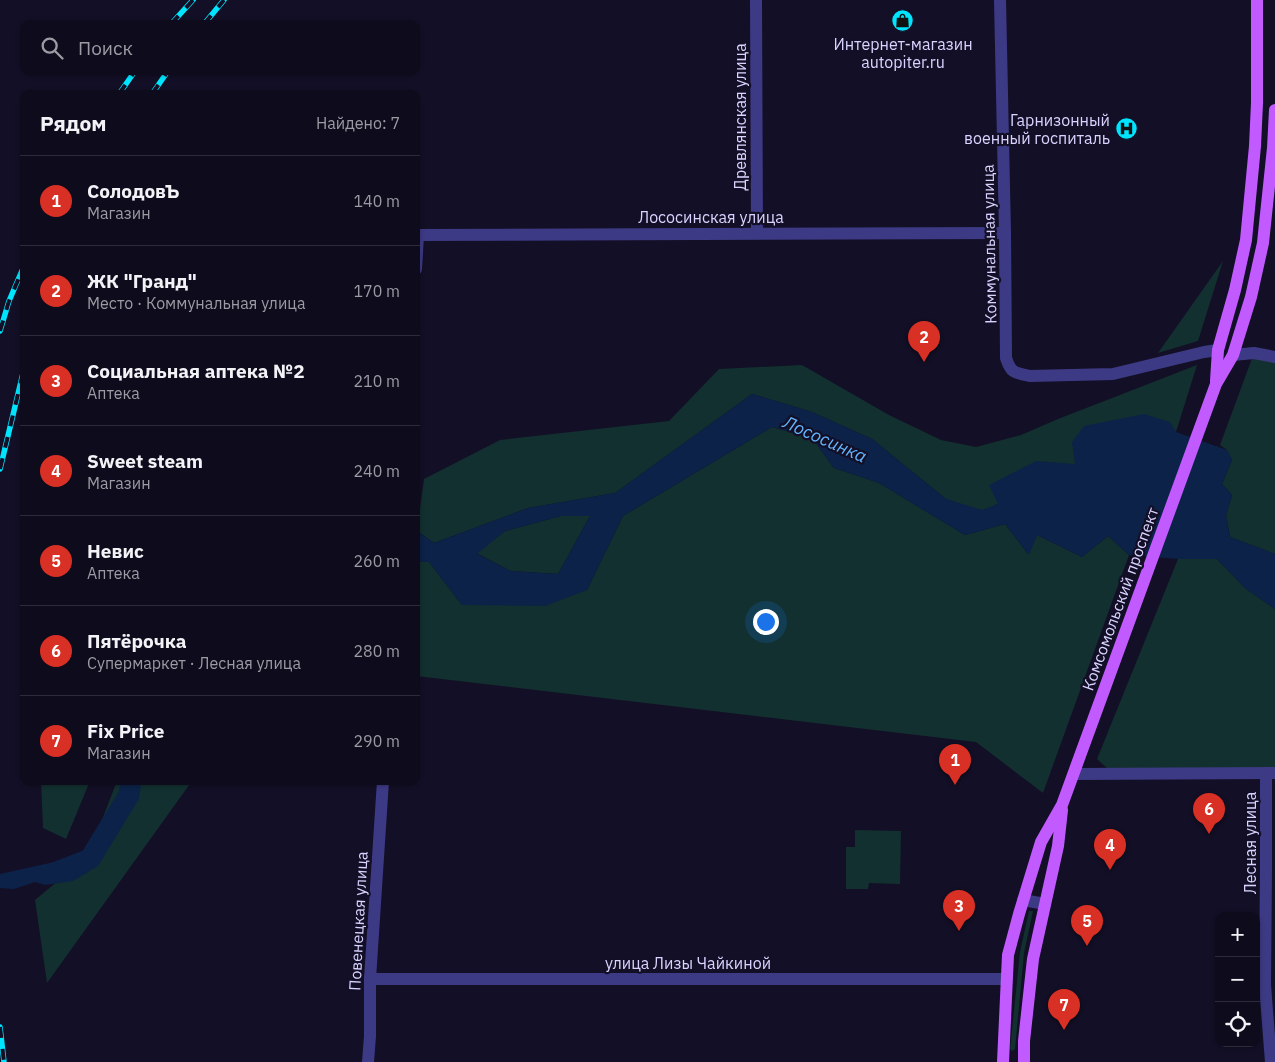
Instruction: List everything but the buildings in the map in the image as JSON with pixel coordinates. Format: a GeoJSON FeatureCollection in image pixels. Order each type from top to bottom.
{"type":"FeatureCollection","features":[{"type":"Feature","properties":{"kind":"main road"},"geometry":{"type":"LineString","coordinates":[[1216,384],[1218,350],[1235,290],[1246,240],[1255,146],[1257,0]]}},
{"type":"Feature","properties":{"kind":"main road"},"geometry":{"type":"LineString","coordinates":[[1216,384],[1233,355],[1252,297],[1263,243],[1275,110]]}},
{"type":"Feature","properties":{"kind":"main road","name":"Комсомольский проспект"},"geometry":{"type":"LineString","coordinates":[[1003,1062],[1008,955],[1041,842],[1062,805],[1074,774],[1216,384]]}},
{"type":"Feature","properties":{"kind":"main road","name":"Комсомольский проспект"},"geometry":{"type":"LineString","coordinates":[[1024,1062],[1024,1041],[1033,959],[1058,846],[1062,805]]}},
{"type":"Feature","properties":{"kind":"street","name":"Древлянская улица"},"geometry":{"type":"LineString","coordinates":[[756,0],[757,233]]}},
{"type":"Feature","properties":{"kind":"street","name":"Коммунальная улица"},"geometry":{"type":"LineString","coordinates":[[1000,0],[1006,358],[1009,368],[1016,373],[1030,376],[1113,374],[1218,350]]}},
{"type":"Feature","properties":{"kind":"street","name":"Лососинская улица"},"geometry":{"type":"LineString","coordinates":[[420,235],[1005,232]]}},
{"type":"Feature","properties":{"kind":"street"},"geometry":{"type":"LineString","coordinates":[[1233,355],[1254,353],[1275,357]]}},
{"type":"Feature","properties":{"kind":"street"},"geometry":{"type":"LineString","coordinates":[[1074,774],[1270,773]]}},
{"type":"Feature","properties":{"kind":"street","name":"Лесная улица"},"geometry":{"type":"LineString","coordinates":[[1270,773],[1266,867],[1270,977],[1270,1062]]}},
{"type":"Feature","properties":{"kind":"street","name":"Повенецкая улица"},"geometry":{"type":"LineString","coordinates":[[368,1062],[370,979],[383,785]]}},
{"type":"Feature","properties":{"kind":"street"},"geometry":{"type":"LineString","coordinates":[[1023,900],[1045,904]]}},
{"type":"Feature","properties":{"kind":"street","name":"улица Лизы Чайкиной"},"geometry":{"type":"LineString","coordinates":[[370,979],[1006,979]]}},
{"type":"Feature","properties":{"kind":"green space"},"geometry":{"type":"Polygon","coordinates":[[[1223,261],[1198,341],[1158,353],[1223,261]]]}},
{"type":"Feature","properties":{"kind":"green space"},"geometry":{"type":"Polygon","coordinates":[[[1254,353],[1275,359],[1275,554],[1230,537],[1226,515],[1232,495],[1222,484],[1232,460],[1227,450],[1220,445],[1254,353]]]}},
{"type":"Feature","properties":{"kind":"green space"},"geometry":{"type":"Polygon","coordinates":[[[802,365],[889,415],[941,440],[976,447],[1021,435],[1197,365],[1176,432],[1075,464],[982,511],[946,499],[872,439],[812,412],[752,394],[615,493],[528,508],[434,543],[420,533],[420,509],[424,479],[500,440],[669,421],[719,369],[802,365]]]}},
{"type":"Feature","properties":{"kind":"green space"},"geometry":{"type":"Polygon","coordinates":[[[772,427],[812,438],[834,468],[879,483],[965,535],[1005,524],[1028,554],[1037,535],[1082,557],[1108,536],[1129,555],[1043,793],[976,742],[420,676],[420,561],[429,562],[462,605],[587,590],[623,516],[772,427]]]}},
{"type":"Feature","properties":{"kind":"green space"},"geometry":{"type":"Polygon","coordinates":[[[561,516],[590,516],[558,574],[511,571],[476,553],[505,531],[561,516]]]}},
{"type":"Feature","properties":{"kind":"green space"},"geometry":{"type":"Polygon","coordinates":[[[1178,559],[1217,559],[1245,588],[1275,609],[1275,769],[1109,770],[1097,759],[1178,559]]]}},
{"type":"Feature","properties":{"kind":"green space"},"geometry":{"type":"Polygon","coordinates":[[[41,785],[88,785],[66,839],[43,828],[41,785]]]}},
{"type":"Feature","properties":{"kind":"green space"},"geometry":{"type":"Polygon","coordinates":[[[115,785],[189,785],[47,983],[35,900],[88,856],[115,785]]]}},
{"type":"Feature","properties":{"kind":"green space"},"geometry":{"type":"Polygon","coordinates":[[[855,830],[901,831],[900,884],[869,883],[868,889],[846,889],[846,847],[855,847],[855,830]]]}},
{"type":"Feature","properties":{"kind":"green space"},"geometry":{"type":"Polygon","coordinates":[[[1029,911],[1033,911],[1024,953],[1015,1049],[1012,1051],[1010,1049],[1020,952],[1029,911]]]}},
{"type":"Feature","properties":{"kind":"water"},"geometry":{"type":"Polygon","coordinates":[[[752,394],[812,412],[872,439],[946,499],[982,510],[998,504],[989,485],[1036,461],[1075,464],[1072,442],[1084,426],[1144,414],[1170,422],[1176,432],[1227,450],[1232,460],[1222,484],[1232,495],[1226,515],[1230,537],[1275,554],[1275,609],[1245,588],[1217,559],[1178,559],[1129,555],[1108,536],[1082,557],[1037,535],[1029,555],[1005,524],[965,535],[879,483],[834,468],[812,438],[772,427],[623,516],[587,590],[545,606],[462,605],[429,562],[420,561],[420,534],[434,543],[528,508],[615,493],[752,394]],[[561,516],[505,531],[477,554],[511,571],[558,574],[590,516],[561,516]]]}},
{"type":"Feature","properties":{"kind":"water"},"geometry":{"type":"Polygon","coordinates":[[[82,854],[90,871],[73,881],[45,885],[35,882],[14,889],[0,888],[0,874],[82,854]]]}},
{"type":"Feature","properties":{"kind":"waterway","name":"Лососинка"},"geometry":{"type":"LineString","coordinates":[[59,871],[90,859],[129,795],[130,785]]}},
{"type":"Feature","properties":{"kind":"railway"},"geometry":{"type":"LineString","coordinates":[[175,20],[193,0]]}},
{"type":"Feature","properties":{"kind":"railway"},"geometry":{"type":"LineString","coordinates":[[207,20],[224,0]]}},
{"type":"Feature","properties":{"kind":"railway"},"geometry":{"type":"LineString","coordinates":[[122,90],[132,75]]}},
{"type":"Feature","properties":{"kind":"railway"},"geometry":{"type":"LineString","coordinates":[[155,90],[165,75]]}},
{"type":"Feature","properties":{"kind":"railway"},"geometry":{"type":"LineString","coordinates":[[0,331],[9,301],[20,275]]}},
{"type":"Feature","properties":{"kind":"railway"},"geometry":{"type":"LineString","coordinates":[[0,469],[20,386]]}},
{"type":"Feature","properties":{"kind":"railway"},"geometry":{"type":"LineString","coordinates":[[0,1027],[4,1062]]}},
{"type":"Feature","properties":{"kind":"place","name":"Интернет-магазин autopiter.ru"},"geometry":{"type":"Point","coordinates":[903,20]}},
{"type":"Feature","properties":{"kind":"place","name":"Гарнизонный военный госпиталь"},"geometry":{"type":"Point","coordinates":[1126,129]}},
{"type":"Feature","properties":{"kind":"place","name":"ЖК \"Гранд\""},"geometry":{"type":"Point","coordinates":[924,362]}},
{"type":"Feature","properties":{"kind":"place","name":"СолодовЪ"},"geometry":{"type":"Point","coordinates":[955,785]}},
{"type":"Feature","properties":{"kind":"place","name":"Пятёрочка"},"geometry":{"type":"Point","coordinates":[1209,834]}},
{"type":"Feature","properties":{"kind":"place","name":"Sweet steam"},"geometry":{"type":"Point","coordinates":[1110,870]}},
{"type":"Feature","properties":{"kind":"place","name":"Социальная аптека №2"},"geometry":{"type":"Point","coordinates":[959,931]}},
{"type":"Feature","properties":{"kind":"place","name":"Невис"},"geometry":{"type":"Point","coordinates":[1087,946]}},
{"type":"Feature","properties":{"kind":"place","name":"Fix Price"},"geometry":{"type":"Point","coordinates":[1064,1030]}}]}
